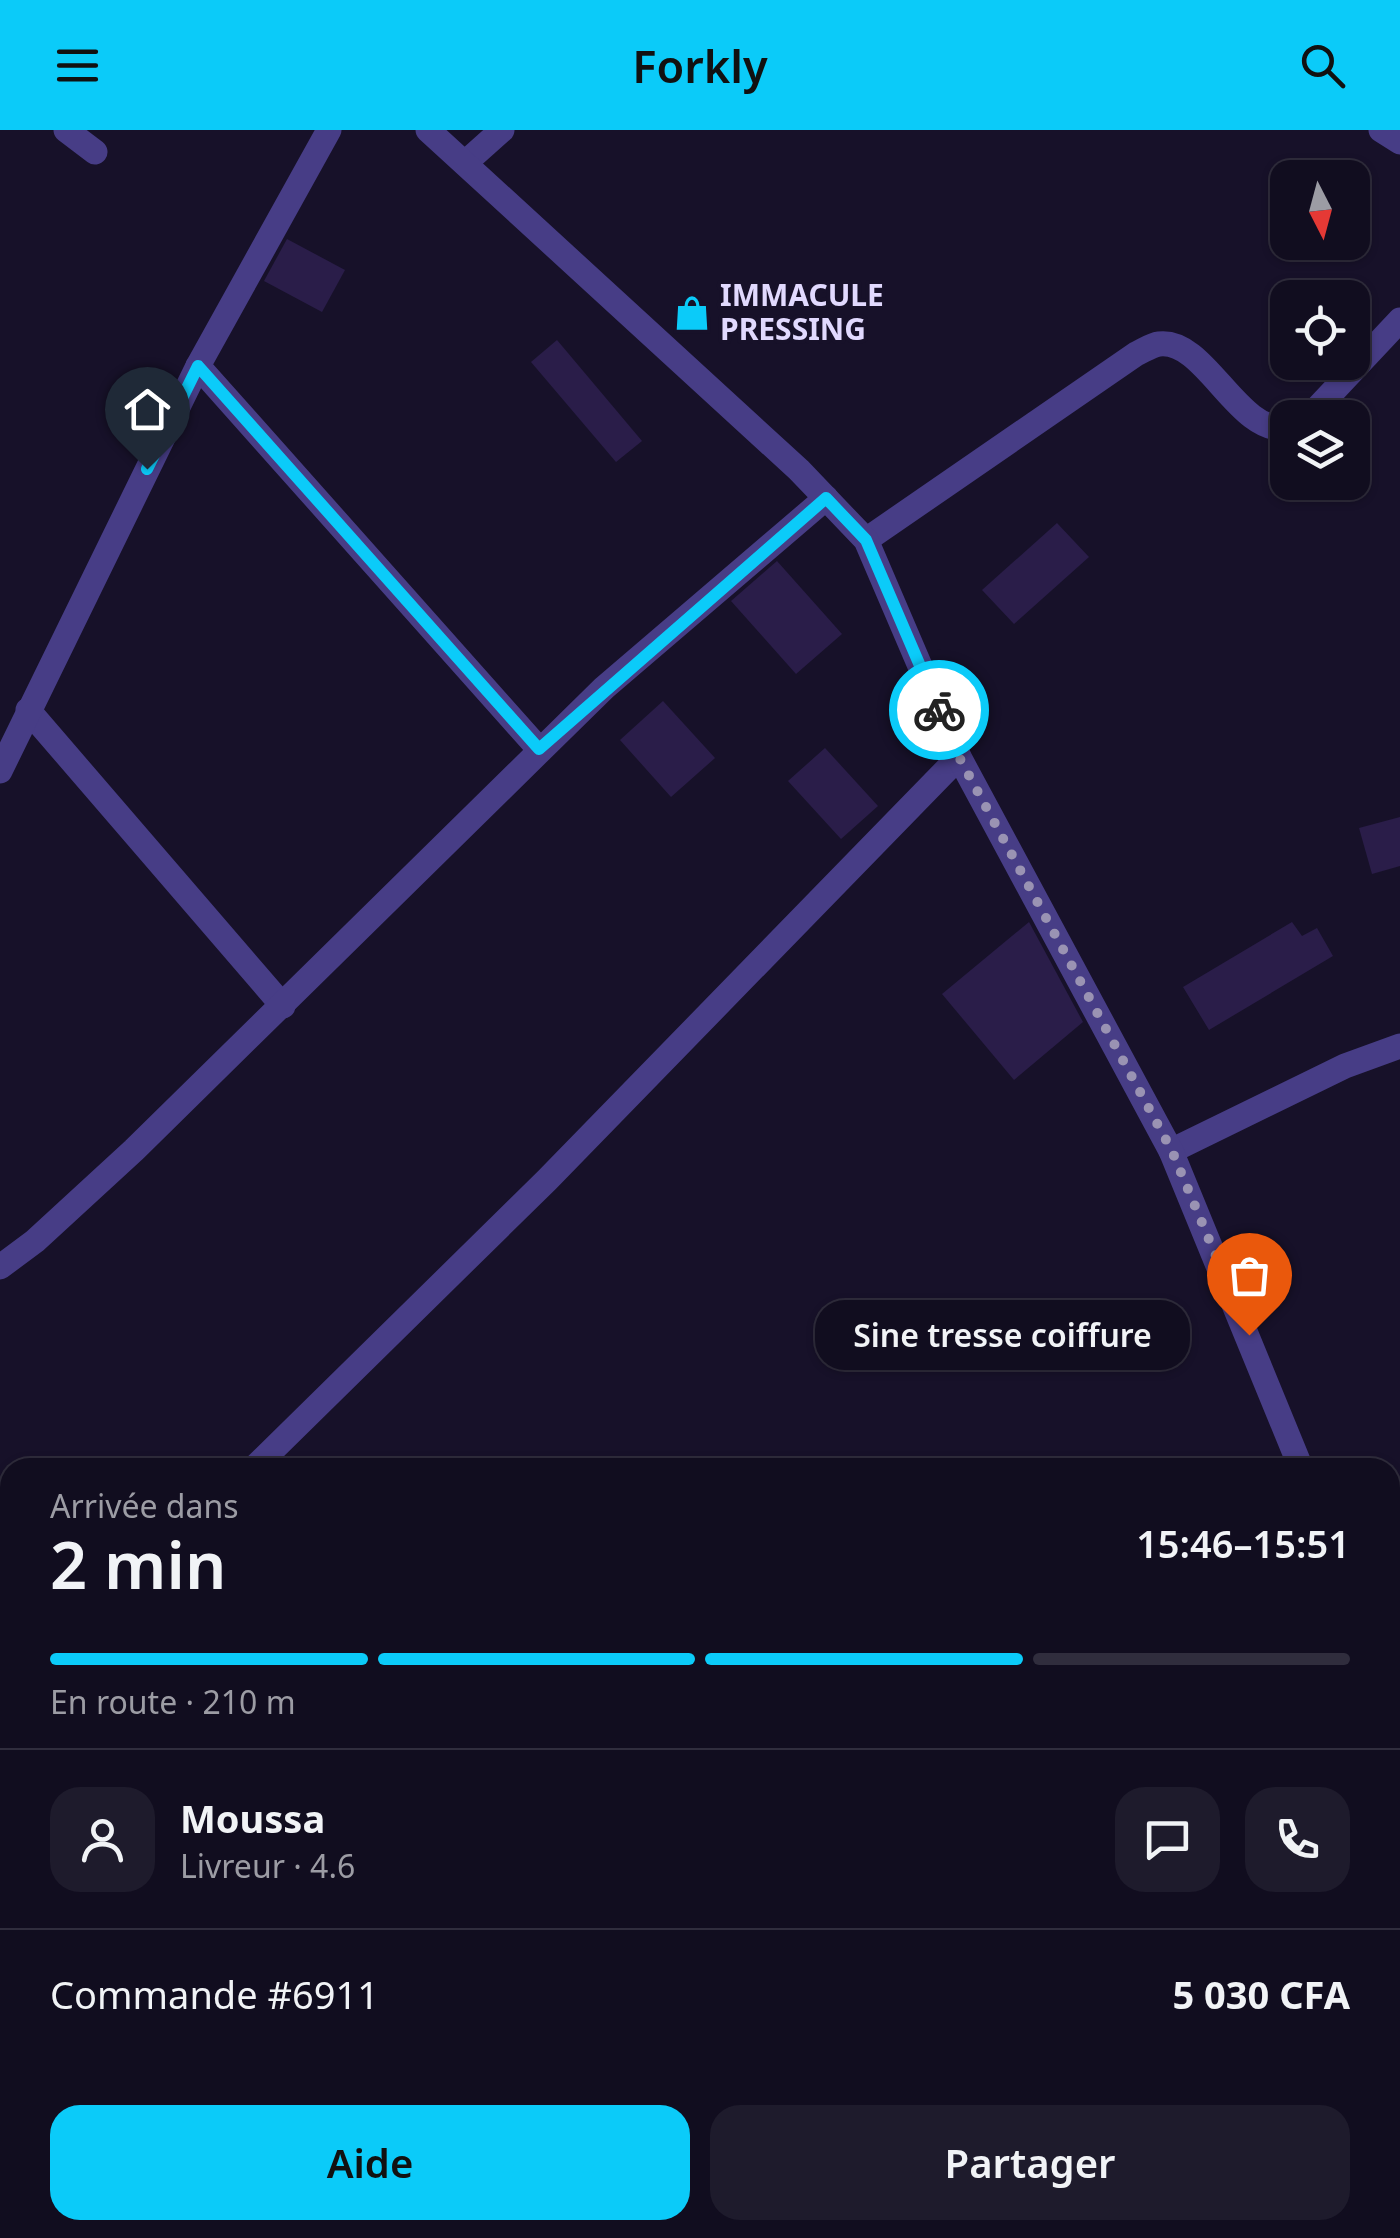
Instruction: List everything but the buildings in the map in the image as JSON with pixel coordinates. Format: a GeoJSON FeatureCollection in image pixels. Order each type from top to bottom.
{"type":"FeatureCollection","features":[{"type":"Feature","properties":{"kind":"street"},"geometry":{"type":"LineString","coordinates":[[66,130],[95,152]]}},
{"type":"Feature","properties":{"kind":"street"},"geometry":{"type":"LineString","coordinates":[[0,771],[198,366],[329,130]]}},
{"type":"Feature","properties":{"kind":"street"},"geometry":{"type":"LineString","coordinates":[[428,130],[826,498],[866,540],[959,757],[1172,1151],[1297,1458]]}},
{"type":"Feature","properties":{"kind":"street"},"geometry":{"type":"LineString","coordinates":[[465,162],[502,130]]}},
{"type":"Feature","properties":{"kind":"street"},"geometry":{"type":"LineString","coordinates":[[1381,130],[1400,142]]}},
{"type":"Feature","properties":{"kind":"street"},"geometry":{"type":"LineString","coordinates":[[1325,400],[1400,320]]}},
{"type":"Feature","properties":{"kind":"street"},"geometry":{"type":"LineString","coordinates":[[866,540],[1136,354],[1157,344],[1173,345],[1189,355],[1257,421],[1270,427]]}},
{"type":"Feature","properties":{"kind":"street"},"geometry":{"type":"LineString","coordinates":[[198,366],[539,749]]}},
{"type":"Feature","properties":{"kind":"street"},"geometry":{"type":"LineString","coordinates":[[0,1267],[134,1150],[539,749],[826,498]]}},
{"type":"Feature","properties":{"kind":"street"},"geometry":{"type":"LineString","coordinates":[[28,710],[283,1006]]}},
{"type":"Feature","properties":{"kind":"street"},"geometry":{"type":"LineString","coordinates":[[264,1458],[548,1180],[959,757]]}},
{"type":"Feature","properties":{"kind":"street"},"geometry":{"type":"LineString","coordinates":[[1172,1151],[1346,1066],[1400,1046]]}},
{"type":"Feature","properties":{"kind":"way so far"},"geometry":{"type":"LineString","coordinates":[[939,710],[959,757],[1172,1151],[1249,1335]]}},
{"type":"Feature","properties":{"kind":"place","name":"IMMACULE PRESSING"},"geometry":{"type":"Point","coordinates":[692,313]}},
{"type":"Feature","properties":{"kind":"place","name":"Sine tresse coiffure"},"geometry":{"type":"Point","coordinates":[1249,1335]}},
{"type":"Feature","properties":{"kind":"route"},"geometry":{"type":"LineString","coordinates":[[147,469],[198,366],[539,749],[604,688],[826,498],[866,540],[939,710]]}}]}
